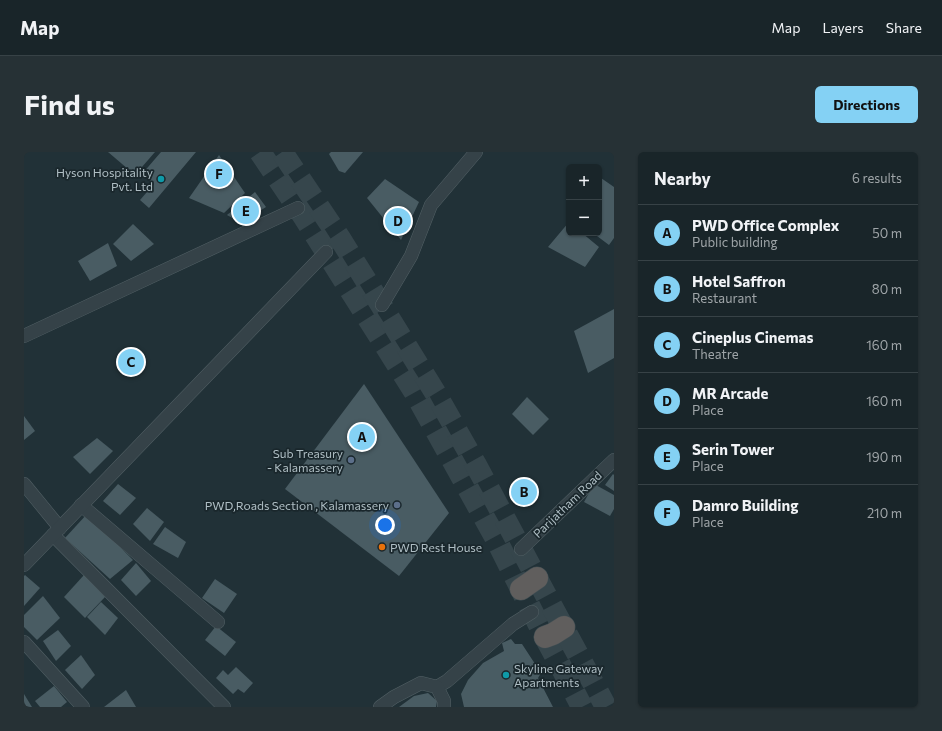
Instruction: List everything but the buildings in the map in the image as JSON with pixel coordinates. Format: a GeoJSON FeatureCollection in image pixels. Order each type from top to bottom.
{"type":"FeatureCollection","features":[{"type":"Feature","properties":{"kind":"highway"},"geometry":{"type":"LineString","coordinates":[[544,637],[553,634],[564,627]]}},
{"type":"Feature","properties":{"kind":"street"},"geometry":{"type":"LineString","coordinates":[[382,305],[411,256],[432,205],[476,152]]}},
{"type":"Feature","properties":{"kind":"street"},"geometry":{"type":"LineString","coordinates":[[24,336],[298,208]]}},
{"type":"Feature","properties":{"kind":"street"},"geometry":{"type":"LineString","coordinates":[[24,565],[326,252]]}},
{"type":"Feature","properties":{"kind":"street","name":"Parijatham Road"},"geometry":{"type":"LineString","coordinates":[[521,549],[614,460]]}},
{"type":"Feature","properties":{"kind":"street"},"geometry":{"type":"LineString","coordinates":[[24,484],[56,531],[224,707]]}},
{"type":"Feature","properties":{"kind":"street"},"geometry":{"type":"LineString","coordinates":[[82,505],[218,622]]}},
{"type":"Feature","properties":{"kind":"street"},"geometry":{"type":"LineString","coordinates":[[438,687],[513,624],[532,612]]}},
{"type":"Feature","properties":{"kind":"street"},"geometry":{"type":"LineString","coordinates":[[24,642],[83,707]]}},
{"type":"Feature","properties":{"kind":"street"},"geometry":{"type":"LineString","coordinates":[[380,707],[394,697],[421,683],[438,687]]}},
{"type":"Feature","properties":{"kind":"street"},"geometry":{"type":"LineString","coordinates":[[438,687],[444,701],[444,707]]}},
{"type":"Feature","properties":{"kind":"tunnel"},"geometry":{"type":"LineString","coordinates":[[260,152],[304,217],[414,391],[495,537],[582,707]]}},
{"type":"Feature","properties":{"kind":"tunnel"},"geometry":{"type":"LineString","coordinates":[[282,152],[341,240],[436,394],[476,465],[606,707]]}},
{"type":"Feature","properties":{"kind":"place","name":"Damro Building"},"geometry":{"type":"Point","coordinates":[219,174]}},
{"type":"Feature","properties":{"kind":"place","name":"Hyson Hospitality Pvt. Ltd"},"geometry":{"type":"Point","coordinates":[161,179]}},
{"type":"Feature","properties":{"kind":"place","name":"Serin Tower"},"geometry":{"type":"Point","coordinates":[246,211]}},
{"type":"Feature","properties":{"kind":"place","name":"MR Arcade"},"geometry":{"type":"Point","coordinates":[398,221]}},
{"type":"Feature","properties":{"kind":"place","name":"Cineplus Cinemas"},"geometry":{"type":"Point","coordinates":[131,362]}},
{"type":"Feature","properties":{"kind":"place","name":"PWD Office Complex"},"geometry":{"type":"Point","coordinates":[362,437]}},
{"type":"Feature","properties":{"kind":"place","name":"Sub Treasury - Kalamassery"},"geometry":{"type":"Point","coordinates":[351,460]}},
{"type":"Feature","properties":{"kind":"place","name":"Hotel Saffron"},"geometry":{"type":"Point","coordinates":[524,492]}},
{"type":"Feature","properties":{"kind":"place","name":"PWD,Roads Section , Kalamassery"},"geometry":{"type":"Point","coordinates":[397,505]}},
{"type":"Feature","properties":{"kind":"place","name":"PWD Rest House"},"geometry":{"type":"Point","coordinates":[382,547]}},
{"type":"Feature","properties":{"kind":"place","name":"Skyline Gateway Apartments"},"geometry":{"type":"Point","coordinates":[506,675]}}]}
